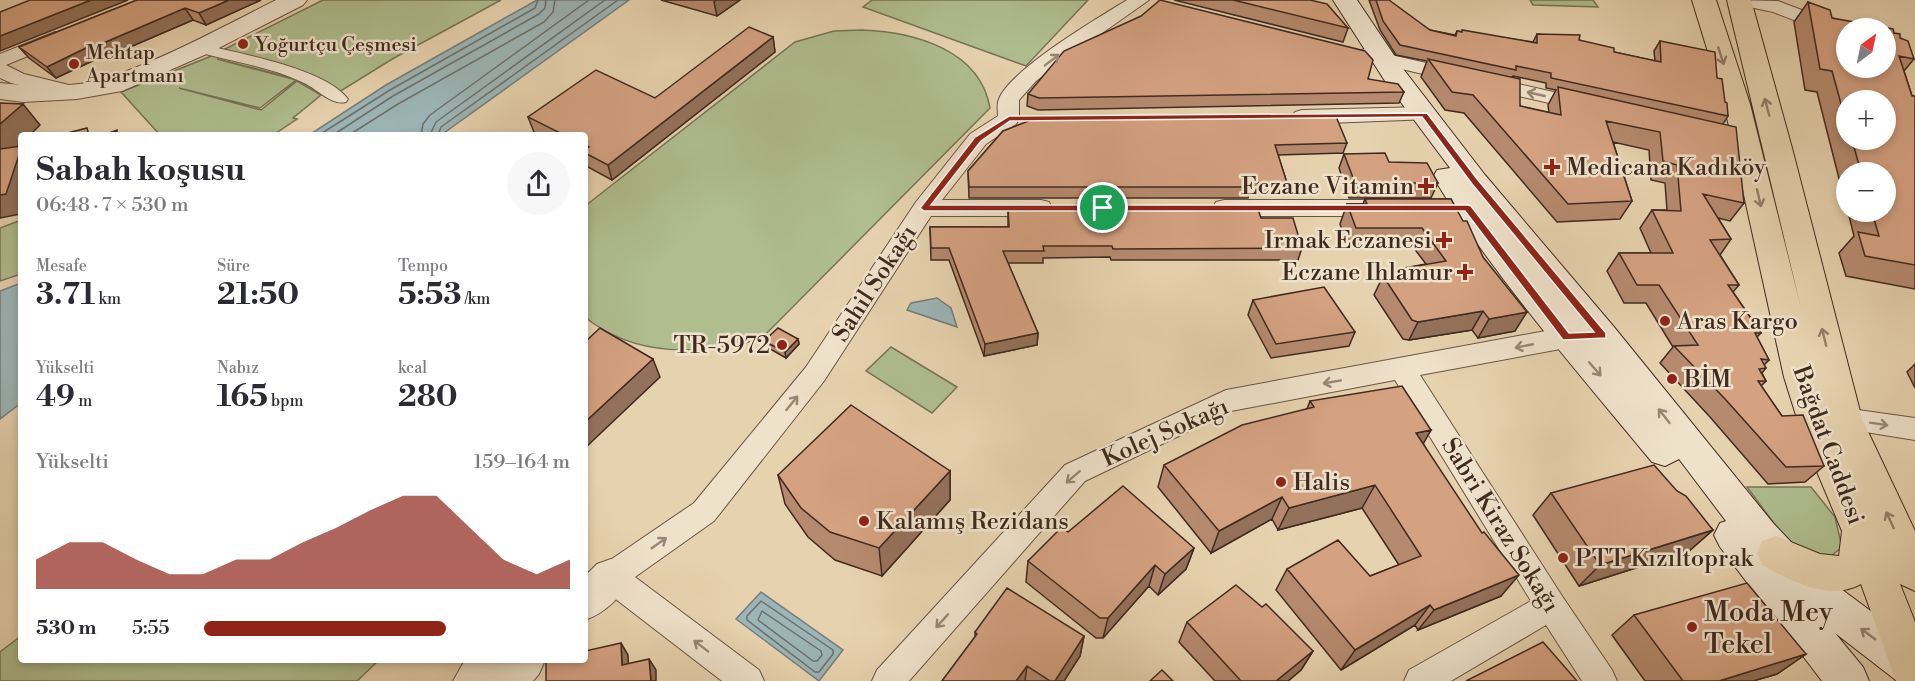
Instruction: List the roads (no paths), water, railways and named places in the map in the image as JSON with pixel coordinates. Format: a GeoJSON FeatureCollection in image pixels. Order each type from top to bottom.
{"type":"FeatureCollection","features":[{"type":"Feature","properties":{"kind":"main road"},"geometry":{"type":"LineString","coordinates":[[0,91],[23,94],[96,90],[113,85],[200,48],[295,0]]}},
{"type":"Feature","properties":{"kind":"main road"},"geometry":{"type":"LineString","coordinates":[[1325,0],[1363,55],[1415,115],[1471,208],[1567,337],[1671,457],[1848,681]]}},
{"type":"Feature","properties":{"kind":"main road"},"geometry":{"type":"LineString","coordinates":[[1345,0],[1363,55]]}},
{"type":"Feature","properties":{"kind":"main road","name":"Bağdat Caddesi"},"geometry":{"type":"LineString","coordinates":[[1704,0],[1844,419],[1915,573]]}},
{"type":"Feature","properties":{"kind":"main road","name":"Bağdat Caddesi"},"geometry":{"type":"LineString","coordinates":[[1741,0],[1751,142],[1801,377],[1822,441],[1914,670]]}},
{"type":"Feature","properties":{"kind":"main road"},"geometry":{"type":"LineString","coordinates":[[1471,208],[1602,336],[1694,454],[1776,553],[1807,586],[1914,670]]}},
{"type":"Feature","properties":{"kind":"main road"},"geometry":{"type":"LineString","coordinates":[[1776,553],[1814,572],[1831,574],[1847,572],[1858,561],[1860,531]]}},
{"type":"Feature","properties":{"kind":"main road"},"geometry":{"type":"LineString","coordinates":[[474,681],[489,663]]}},
{"type":"Feature","properties":{"kind":"main road"},"geometry":{"type":"LineString","coordinates":[[505,681],[521,663]]}},
{"type":"Feature","properties":{"kind":"street"},"geometry":{"type":"LineString","coordinates":[[1741,0],[1778,7],[1836,30]]}},
{"type":"Feature","properties":{"kind":"street","name":"Sahil Sokağı"},"geometry":{"type":"LineString","coordinates":[[594,591],[704,512],[815,374],[924,208],[978,139],[1020,119],[1009,99],[1019,86],[1080,39],[1146,1]]}},
{"type":"Feature","properties":{"kind":"street"},"geometry":{"type":"LineString","coordinates":[[66,90],[18,80],[4,63],[77,29]]}},
{"type":"Feature","properties":{"kind":"street"},"geometry":{"type":"LineString","coordinates":[[200,48],[301,74],[328,88],[340,99]]}},
{"type":"Feature","properties":{"kind":"street"},"geometry":{"type":"LineString","coordinates":[[1363,55],[1604,109]]}},
{"type":"Feature","properties":{"kind":"street"},"geometry":{"type":"LineString","coordinates":[[1279,117],[1415,115]]}},
{"type":"Feature","properties":{"kind":"street"},"geometry":{"type":"LineString","coordinates":[[924,208],[1067,208]]}},
{"type":"Feature","properties":{"kind":"street"},"geometry":{"type":"LineString","coordinates":[[1198,208],[1400,208]]}},
{"type":"Feature","properties":{"kind":"street","name":"Kolej Sokağı"},"geometry":{"type":"LineString","coordinates":[[888,681],[1075,473],[1226,401],[1567,337],[1602,336]]}},
{"type":"Feature","properties":{"kind":"street","name":"Sabri Kiraz Sokağı"},"geometry":{"type":"LineString","coordinates":[[1402,369],[1551,606],[1601,681]]}},
{"type":"Feature","properties":{"kind":"street"},"geometry":{"type":"LineString","coordinates":[[1844,419],[1915,429]]}},
{"type":"Feature","properties":{"kind":"street"},"geometry":{"type":"LineString","coordinates":[[594,591],[748,681]]}},
{"type":"Feature","properties":{"kind":"street"},"geometry":{"type":"LineString","coordinates":[[1420,681],[1551,606]]}},
{"type":"Feature","properties":{"kind":"water"},"geometry":{"type":"Polygon","coordinates":[[[537,0],[629,0],[445,132],[314,132],[386,85],[537,0]]]}},
{"type":"Feature","properties":{"kind":"water"},"geometry":{"type":"Polygon","coordinates":[[[18,284],[18,405],[0,419],[0,291],[18,284]]]}},
{"type":"Feature","properties":{"kind":"water"},"geometry":{"type":"Polygon","coordinates":[[[937,298],[951,308],[957,327],[907,310],[911,303],[937,298]]]}},
{"type":"Feature","properties":{"kind":"water"},"geometry":{"type":"Polygon","coordinates":[[[761,592],[843,650],[819,681],[736,619],[761,592]]]}},
{"type":"Feature","properties":{"kind":"place","name":"Yoğurtçu Çeşmesi"},"geometry":{"type":"Point","coordinates":[243,44]}},
{"type":"Feature","properties":{"kind":"place","name":"Mehtap Apartmanı"},"geometry":{"type":"Point","coordinates":[74,64]}},
{"type":"Feature","properties":{"kind":"place","name":"Medicana Kadıköy"},"geometry":{"type":"Point","coordinates":[1552,167]}},
{"type":"Feature","properties":{"kind":"place","name":"Eczane Vitamin"},"geometry":{"type":"Point","coordinates":[1426,186]}},
{"type":"Feature","properties":{"kind":"place","name":"Irmak Eczanesi"},"geometry":{"type":"Point","coordinates":[1444,240]}},
{"type":"Feature","properties":{"kind":"place","name":"Eczane Ihlamur"},"geometry":{"type":"Point","coordinates":[1465,272]}},
{"type":"Feature","properties":{"kind":"place","name":"Aras Kargo"},"geometry":{"type":"Point","coordinates":[1665,321]}},
{"type":"Feature","properties":{"kind":"place","name":"TR-5972"},"geometry":{"type":"Point","coordinates":[782,345]}},
{"type":"Feature","properties":{"kind":"place","name":"BİM"},"geometry":{"type":"Point","coordinates":[1672,379]}},
{"type":"Feature","properties":{"kind":"place","name":"Halis"},"geometry":{"type":"Point","coordinates":[1281,482]}},
{"type":"Feature","properties":{"kind":"place","name":"Kalamış Rezidans"},"geometry":{"type":"Point","coordinates":[864,521]}},
{"type":"Feature","properties":{"kind":"place","name":"PTT Kızıltoprak"},"geometry":{"type":"Point","coordinates":[1563,558]}},
{"type":"Feature","properties":{"kind":"place","name":"Moda Mey Tekel"},"geometry":{"type":"Point","coordinates":[1692,627]}}]}
